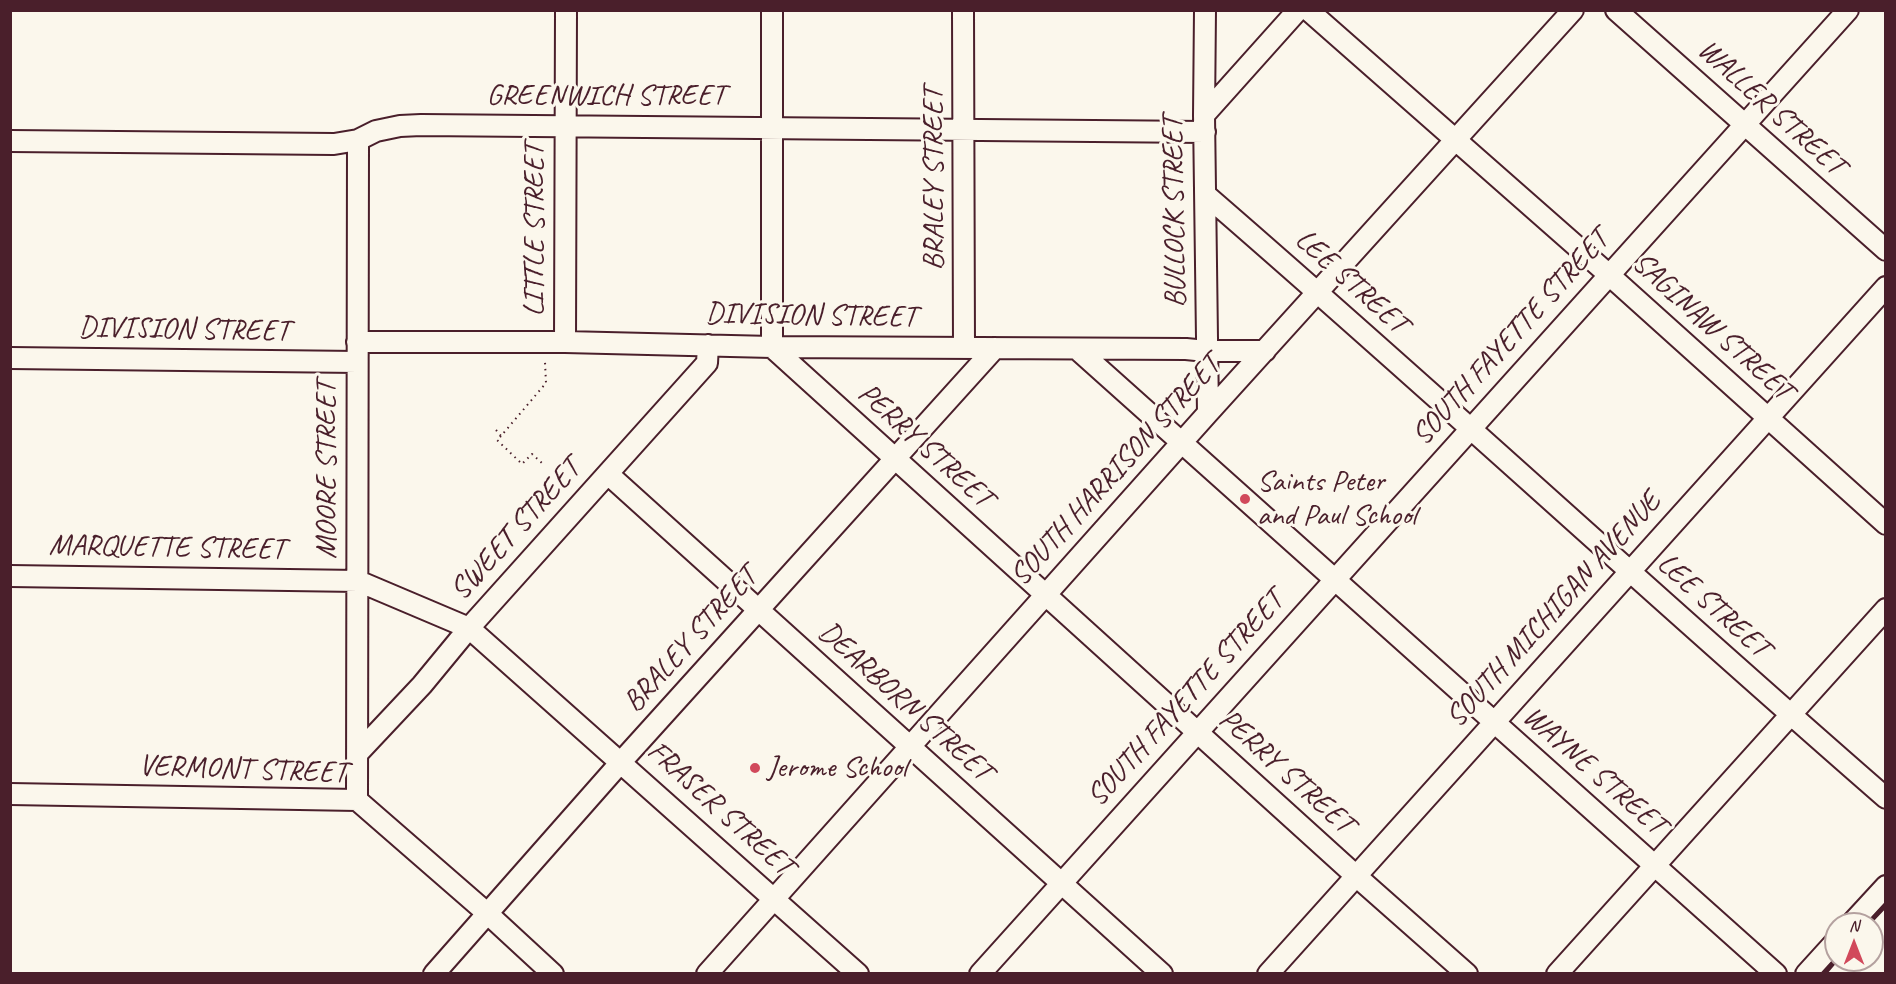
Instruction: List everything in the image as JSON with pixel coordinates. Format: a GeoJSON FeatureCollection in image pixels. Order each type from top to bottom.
{"type":"FeatureCollection","features":[{"type":"Feature","properties":{"kind":"street","name":"LITTLE STREET"},"geometry":{"type":"LineString","coordinates":[[565,342],[566,10]]}},
{"type":"Feature","properties":{"kind":"street"},"geometry":{"type":"LineString","coordinates":[[772,10],[772,347]]}},
{"type":"Feature","properties":{"kind":"street","name":"BRALEY STREET"},"geometry":{"type":"LineString","coordinates":[[963,10],[964,347]]}},
{"type":"Feature","properties":{"kind":"street","name":"BULLOCK STREET"},"geometry":{"type":"LineString","coordinates":[[1205,10],[1204,124],[1208,413]]}},
{"type":"Feature","properties":{"kind":"street"},"geometry":{"type":"LineString","coordinates":[[1204,124],[1298,10]]}},
{"type":"Feature","properties":{"kind":"street","name":"SAGINAW STREET"},"geometry":{"type":"LineString","coordinates":[[1308,10],[1608,274],[1886,524]]}},
{"type":"Feature","properties":{"kind":"street","name":"SOUTH HARRISON STREET"},"geometry":{"type":"LineString","coordinates":[[707,974],[1181,443],[1573,10]]}},
{"type":"Feature","properties":{"kind":"street","name":"WALLER STREET"},"geometry":{"type":"LineString","coordinates":[[1616,10],[1886,250]]}},
{"type":"Feature","properties":{"kind":"street","name":"SOUTH FAYETTE STREET"},"geometry":{"type":"LineString","coordinates":[[980,974],[1196,731],[1848,10]]}},
{"type":"Feature","properties":{"kind":"street","name":"GREENWICH STREET"},"geometry":{"type":"LineString","coordinates":[[10,141],[334,144],[358,140],[376,131],[400,126],[964,130],[1204,124]]}},
{"type":"Feature","properties":{"kind":"street","name":"MOORE STREET"},"geometry":{"type":"LineString","coordinates":[[357,800],[359,752],[358,140]]}},
{"type":"Feature","properties":{"kind":"street","name":"LEE STREET"},"geometry":{"type":"LineString","coordinates":[[1206,195],[1886,798]]}},
{"type":"Feature","properties":{"kind":"street","name":"SOUTH MICHIGAN AVENUE"},"geometry":{"type":"LineString","coordinates":[[1268,974],[1886,287]]}},
{"type":"Feature","properties":{"kind":"street","name":"DIVISION STREET"},"geometry":{"type":"LineString","coordinates":[[10,358],[357,352],[565,342],[772,347],[1186,348],[1206,351],[1265,351]]}},
{"type":"Feature","properties":{"kind":"street","name":"SWEET STREET"},"geometry":{"type":"LineString","coordinates":[[359,752],[422,685],[469,627],[707,363],[708,345]]}},
{"type":"Feature","properties":{"kind":"street","name":"PERRY STREET"},"geometry":{"type":"LineString","coordinates":[[772,347],[1467,974]]}},
{"type":"Feature","properties":{"kind":"street","name":"BRALEY STREET"},"geometry":{"type":"LineString","coordinates":[[434,974],[621,762],[995,348]]}},
{"type":"Feature","properties":{"kind":"street","name":"WAYNE STREET"},"geometry":{"type":"LineString","coordinates":[[1077,349],[1776,974]]}},
{"type":"Feature","properties":{"kind":"street","name":"DEARBORN STREET"},"geometry":{"type":"LineString","coordinates":[[608,474],[1162,974]]}},
{"type":"Feature","properties":{"kind":"street","name":"MARQUETTE STREET"},"geometry":{"type":"LineString","coordinates":[[10,576],[358,581],[424,610]]}},
{"type":"Feature","properties":{"kind":"street"},"geometry":{"type":"LineString","coordinates":[[1557,974],[1886,609]]}},
{"type":"Feature","properties":{"kind":"street","name":"FRASER STREET"},"geometry":{"type":"LineString","coordinates":[[424,610],[469,627],[858,974]]}},
{"type":"Feature","properties":{"kind":"street","name":"VERMONT STREET"},"geometry":{"type":"LineString","coordinates":[[10,794],[357,800],[553,974]]}},
{"type":"Feature","properties":{"kind":"street"},"geometry":{"type":"LineString","coordinates":[[1862,912],[1886,886]]}},
{"type":"Feature","properties":{"kind":"street"},"geometry":{"type":"LineString","coordinates":[[1806,974],[1824,954]]}},
{"type":"Feature","properties":{"kind":"path"},"geometry":{"type":"LineString","coordinates":[[543,464],[532,454],[522,464],[497,440],[546,383],[545,362]]}},
{"type":"Feature","properties":{"kind":"path"},"geometry":{"type":"LineString","coordinates":[[496,430],[501,436]]}},
{"type":"Feature","properties":{"kind":"railway"},"geometry":{"type":"LineString","coordinates":[[1879,912],[1886,905]]}},
{"type":"Feature","properties":{"kind":"place","name":"Saints Peter and Paul School"},"geometry":{"type":"Point","coordinates":[1245,499]}},
{"type":"Feature","properties":{"kind":"place","name":"Jerome School"},"geometry":{"type":"Point","coordinates":[755,768]}}]}
